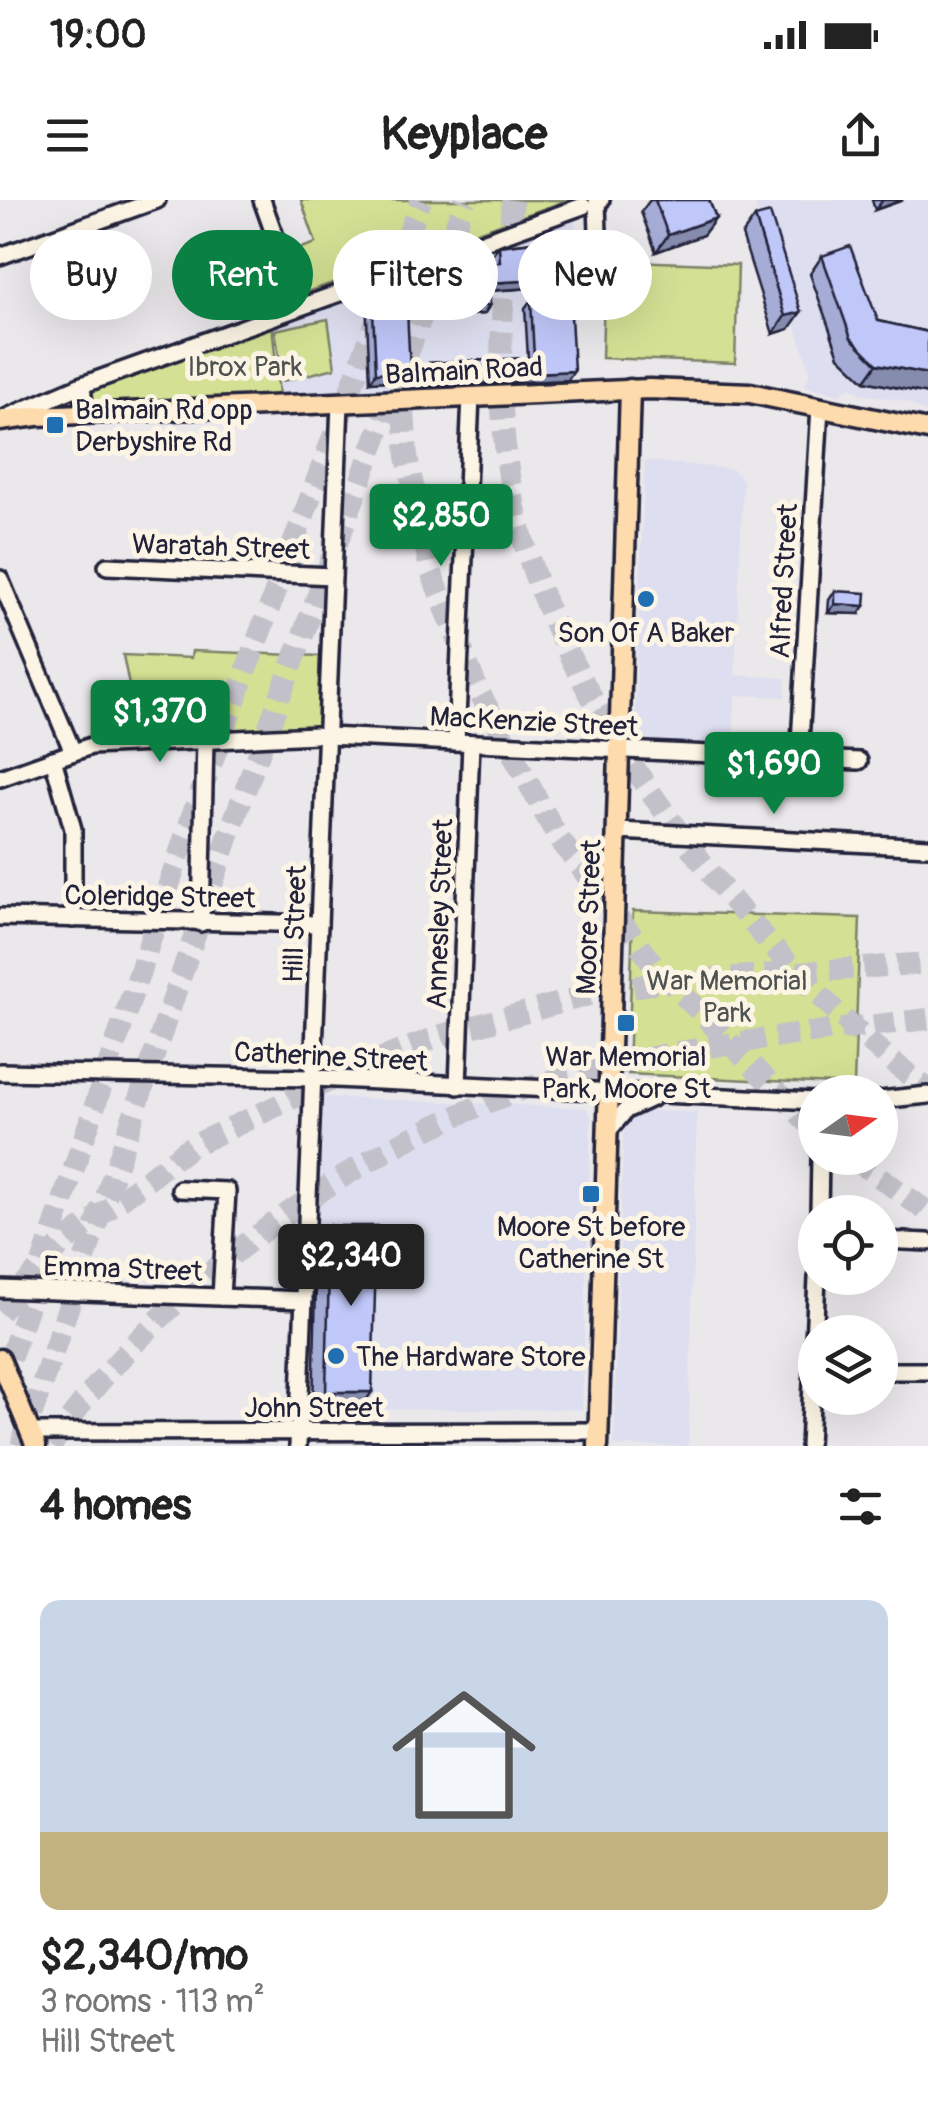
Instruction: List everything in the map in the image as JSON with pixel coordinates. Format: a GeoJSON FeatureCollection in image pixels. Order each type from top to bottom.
{"type":"FeatureCollection","features":[{"type":"Feature","properties":{"kind":"main road","name":"Balmain Road"},"geometry":{"type":"LineString","coordinates":[[1,421],[630,389],[750,393],[928,430]]}},
{"type":"Feature","properties":{"kind":"main road","name":"Moore Street"},"geometry":{"type":"LineString","coordinates":[[598,1438],[630,389]]}},
{"type":"Feature","properties":{"kind":"main road"},"geometry":{"type":"LineString","coordinates":[[0,1359],[33,1439]]}},
{"type":"Feature","properties":{"kind":"street"},"geometry":{"type":"LineString","coordinates":[[0,256],[157,200]]}},
{"type":"Feature","properties":{"kind":"street"},"geometry":{"type":"LineString","coordinates":[[262,200],[273,230]]}},
{"type":"Feature","properties":{"kind":"street"},"geometry":{"type":"LineString","coordinates":[[598,230],[597,202],[601,200]]}},
{"type":"Feature","properties":{"kind":"street"},"geometry":{"type":"LineString","coordinates":[[313,301],[584,206]]}},
{"type":"Feature","properties":{"kind":"street"},"geometry":{"type":"LineString","coordinates":[[1,421],[82,384],[261,320]]}},
{"type":"Feature","properties":{"kind":"street"},"geometry":{"type":"LineString","coordinates":[[82,384],[85,415]]}},
{"type":"Feature","properties":{"kind":"street","name":"Annesley Street"},"geometry":{"type":"LineString","coordinates":[[458,1086],[471,396]]}},
{"type":"Feature","properties":{"kind":"street","name":"Hill Street"},"geometry":{"type":"LineString","coordinates":[[299,1439],[319,924],[321,736],[340,403]]}},
{"type":"Feature","properties":{"kind":"street","name":"Alfred Street"},"geometry":{"type":"LineString","coordinates":[[798,759],[820,407]]}},
{"type":"Feature","properties":{"kind":"street","name":"Waratah Street"},"geometry":{"type":"LineString","coordinates":[[107,566],[333,576]]}},
{"type":"Feature","properties":{"kind":"street"},"geometry":{"type":"LineString","coordinates":[[0,579],[72,752]]}},
{"type":"Feature","properties":{"kind":"street","name":"MacKenzie Street"},"geometry":{"type":"LineString","coordinates":[[0,778],[90,746],[321,736],[859,761]]}},
{"type":"Feature","properties":{"kind":"street"},"geometry":{"type":"LineString","coordinates":[[201,923],[205,739]]}},
{"type":"Feature","properties":{"kind":"street"},"geometry":{"type":"LineString","coordinates":[[53,759],[73,829],[72,919]]}},
{"type":"Feature","properties":{"kind":"street"},"geometry":{"type":"LineString","coordinates":[[618,831],[928,847]]}},
{"type":"Feature","properties":{"kind":"street","name":"Coleridge Street"},"geometry":{"type":"LineString","coordinates":[[0,918],[319,924]]}},
{"type":"Feature","properties":{"kind":"street","name":"Catherine Street"},"geometry":{"type":"LineString","coordinates":[[0,1072],[313,1078],[798,1100]]}},
{"type":"Feature","properties":{"kind":"street"},"geometry":{"type":"LineString","coordinates":[[609,1130],[630,1108],[661,1094]]}},
{"type":"Feature","properties":{"kind":"street"},"geometry":{"type":"LineString","coordinates":[[898,1098],[928,1095]]}},
{"type":"Feature","properties":{"kind":"street"},"geometry":{"type":"LineString","coordinates":[[180,1189],[227,1191],[221,1297]]}},
{"type":"Feature","properties":{"kind":"street"},"geometry":{"type":"LineString","coordinates":[[898,1241],[928,1242]]}},
{"type":"Feature","properties":{"kind":"street","name":"Emma Street"},"geometry":{"type":"LineString","coordinates":[[0,1289],[304,1300]]}},
{"type":"Feature","properties":{"kind":"street"},"geometry":{"type":"LineString","coordinates":[[898,1372],[907,1377],[928,1374]]}},
{"type":"Feature","properties":{"kind":"street"},"geometry":{"type":"LineString","coordinates":[[809,1446],[811,1415]]}},
{"type":"Feature","properties":{"kind":"street","name":"John Street"},"geometry":{"type":"LineString","coordinates":[[33,1439],[598,1438]]}},
{"type":"Feature","properties":{"kind":"shaded area"},"geometry":{"type":"Polygon","coordinates":[[[754,200],[928,200],[928,414],[906,401],[861,394],[851,387],[839,394],[805,386],[810,370],[754,200]]]}},
{"type":"Feature","properties":{"kind":"shaded area"},"geometry":{"type":"Polygon","coordinates":[[[575,214],[575,230],[531,230],[575,214]]]}},
{"type":"Feature","properties":{"kind":"shaded area"},"geometry":{"type":"Polygon","coordinates":[[[518,235],[518,320],[573,320],[572,377],[568,383],[279,395],[272,324],[313,320],[313,309],[333,302],[333,320],[498,320],[498,242],[518,235]]]}},
{"type":"Feature","properties":{"kind":"shaded area"},"geometry":{"type":"Polygon","coordinates":[[[645,461],[732,469],[743,480],[735,675],[786,678],[785,697],[735,695],[733,748],[634,744],[645,461]]]}},
{"type":"Feature","properties":{"kind":"shaded area"},"geometry":{"type":"Polygon","coordinates":[[[321,1097],[586,1108],[591,1114],[582,1409],[360,1409],[364,1243],[315,1243],[321,1097]]]}},
{"type":"Feature","properties":{"kind":"shaded area"},"geometry":{"type":"Polygon","coordinates":[[[643,1111],[697,1112],[688,1446],[614,1446],[623,1134],[631,1117],[643,1111]]]}},
{"type":"Feature","properties":{"kind":"green space"},"geometry":{"type":"Polygon","coordinates":[[[301,200],[568,200],[483,230],[333,230],[333,283],[313,290],[316,243],[301,200]]]}},
{"type":"Feature","properties":{"kind":"green space"},"geometry":{"type":"Polygon","coordinates":[[[652,262],[738,265],[735,363],[602,358],[603,320],[652,320],[652,262]]]}},
{"type":"Feature","properties":{"kind":"green space"},"geometry":{"type":"Polygon","coordinates":[[[328,319],[335,368],[283,381],[275,330],[328,319]]]}},
{"type":"Feature","properties":{"kind":"green space","name":"Ibrox Park"},"geometry":{"type":"Polygon","coordinates":[[[272,324],[279,395],[102,405],[90,398],[94,389],[272,324]]]}},
{"type":"Feature","properties":{"kind":"green space"},"geometry":{"type":"Polygon","coordinates":[[[192,651],[320,656],[318,728],[139,736],[123,655],[191,658],[192,651]]]}},
{"type":"Feature","properties":{"kind":"green space","name":"War Memorial Park"},"geometry":{"type":"Polygon","coordinates":[[[633,911],[860,918],[854,1075],[798,1075],[798,1082],[628,1074],[633,911]]]}},
{"type":"Feature","properties":{"kind":"building"},"geometry":{"type":"Polygon","coordinates":[[[655,200],[709,200],[716,218],[668,235],[655,200]]]}},
{"type":"Feature","properties":{"kind":"building"},"geometry":{"type":"Polygon","coordinates":[[[770,213],[801,312],[785,316],[755,217],[770,213]]]}},
{"type":"Feature","properties":{"kind":"building"},"geometry":{"type":"Polygon","coordinates":[[[518,244],[518,281],[498,282],[499,246],[518,244]]]}},
{"type":"Feature","properties":{"kind":"building"},"geometry":{"type":"Polygon","coordinates":[[[850,246],[878,321],[928,332],[928,374],[877,364],[851,338],[822,256],[850,246]]]}},
{"type":"Feature","properties":{"kind":"building"},"geometry":{"type":"Polygon","coordinates":[[[373,320],[408,320],[410,371],[376,373],[373,320]]]}},
{"type":"Feature","properties":{"kind":"building"},"geometry":{"type":"Polygon","coordinates":[[[532,320],[571,320],[574,371],[430,378],[429,363],[534,358],[532,320]]]}},
{"type":"Feature","properties":{"kind":"building"},"geometry":{"type":"Polygon","coordinates":[[[835,591],[866,593],[865,606],[835,604],[835,591]]]}},
{"type":"Feature","properties":{"kind":"building","name":"The Hardware Store"},"geometry":{"type":"Polygon","coordinates":[[[330,1226],[377,1226],[372,1392],[326,1392],[330,1226]]]}},
{"type":"Feature","properties":{"kind":"tunnel"},"geometry":{"type":"LineString","coordinates":[[0,1389],[193,813],[421,200]]}},
{"type":"Feature","properties":{"kind":"tunnel"},"geometry":{"type":"LineString","coordinates":[[21,1446],[233,823],[465,200]]}},
{"type":"Feature","properties":{"kind":"tunnel"},"geometry":{"type":"LineString","coordinates":[[513,200],[501,352],[507,465],[537,581],[573,662],[620,745],[675,826],[736,904],[800,975],[865,1038],[928,1089]]}},
{"type":"Feature","properties":{"kind":"tunnel"},"geometry":{"type":"LineString","coordinates":[[402,378],[407,457],[430,569],[477,688],[557,836],[654,965],[798,1113]]}},
{"type":"Feature","properties":{"kind":"tunnel"},"geometry":{"type":"LineString","coordinates":[[0,1312],[62,1244],[190,1147],[359,1067],[442,1035],[589,995],[656,983],[928,963]]}},
{"type":"Feature","properties":{"kind":"tunnel"},"geometry":{"type":"LineString","coordinates":[[51,1446],[97,1386],[152,1326],[214,1270],[355,1169],[429,1129],[503,1097],[618,1064],[750,1041],[928,1019]]}},
{"type":"Feature","properties":{"kind":"tunnel"},"geometry":{"type":"LineString","coordinates":[[877,1175],[928,1212]]}},
{"type":"Feature","properties":{"kind":"place","name":"Balmain Rd opp Derbyshire Rd"},"geometry":{"type":"Point","coordinates":[55,425]}},
{"type":"Feature","properties":{"kind":"place","name":"Son Of A Baker"},"geometry":{"type":"Point","coordinates":[646,599]}},
{"type":"Feature","properties":{"kind":"place","name":"War Memorial Park, Moore St"},"geometry":{"type":"Point","coordinates":[626,1023]}},
{"type":"Feature","properties":{"kind":"place","name":"Moore St before Catherine St"},"geometry":{"type":"Point","coordinates":[591,1194]}},
{"type":"Feature","properties":{"kind":"place","name":"The Hardware Store"},"geometry":{"type":"Point","coordinates":[336,1356]}}]}
